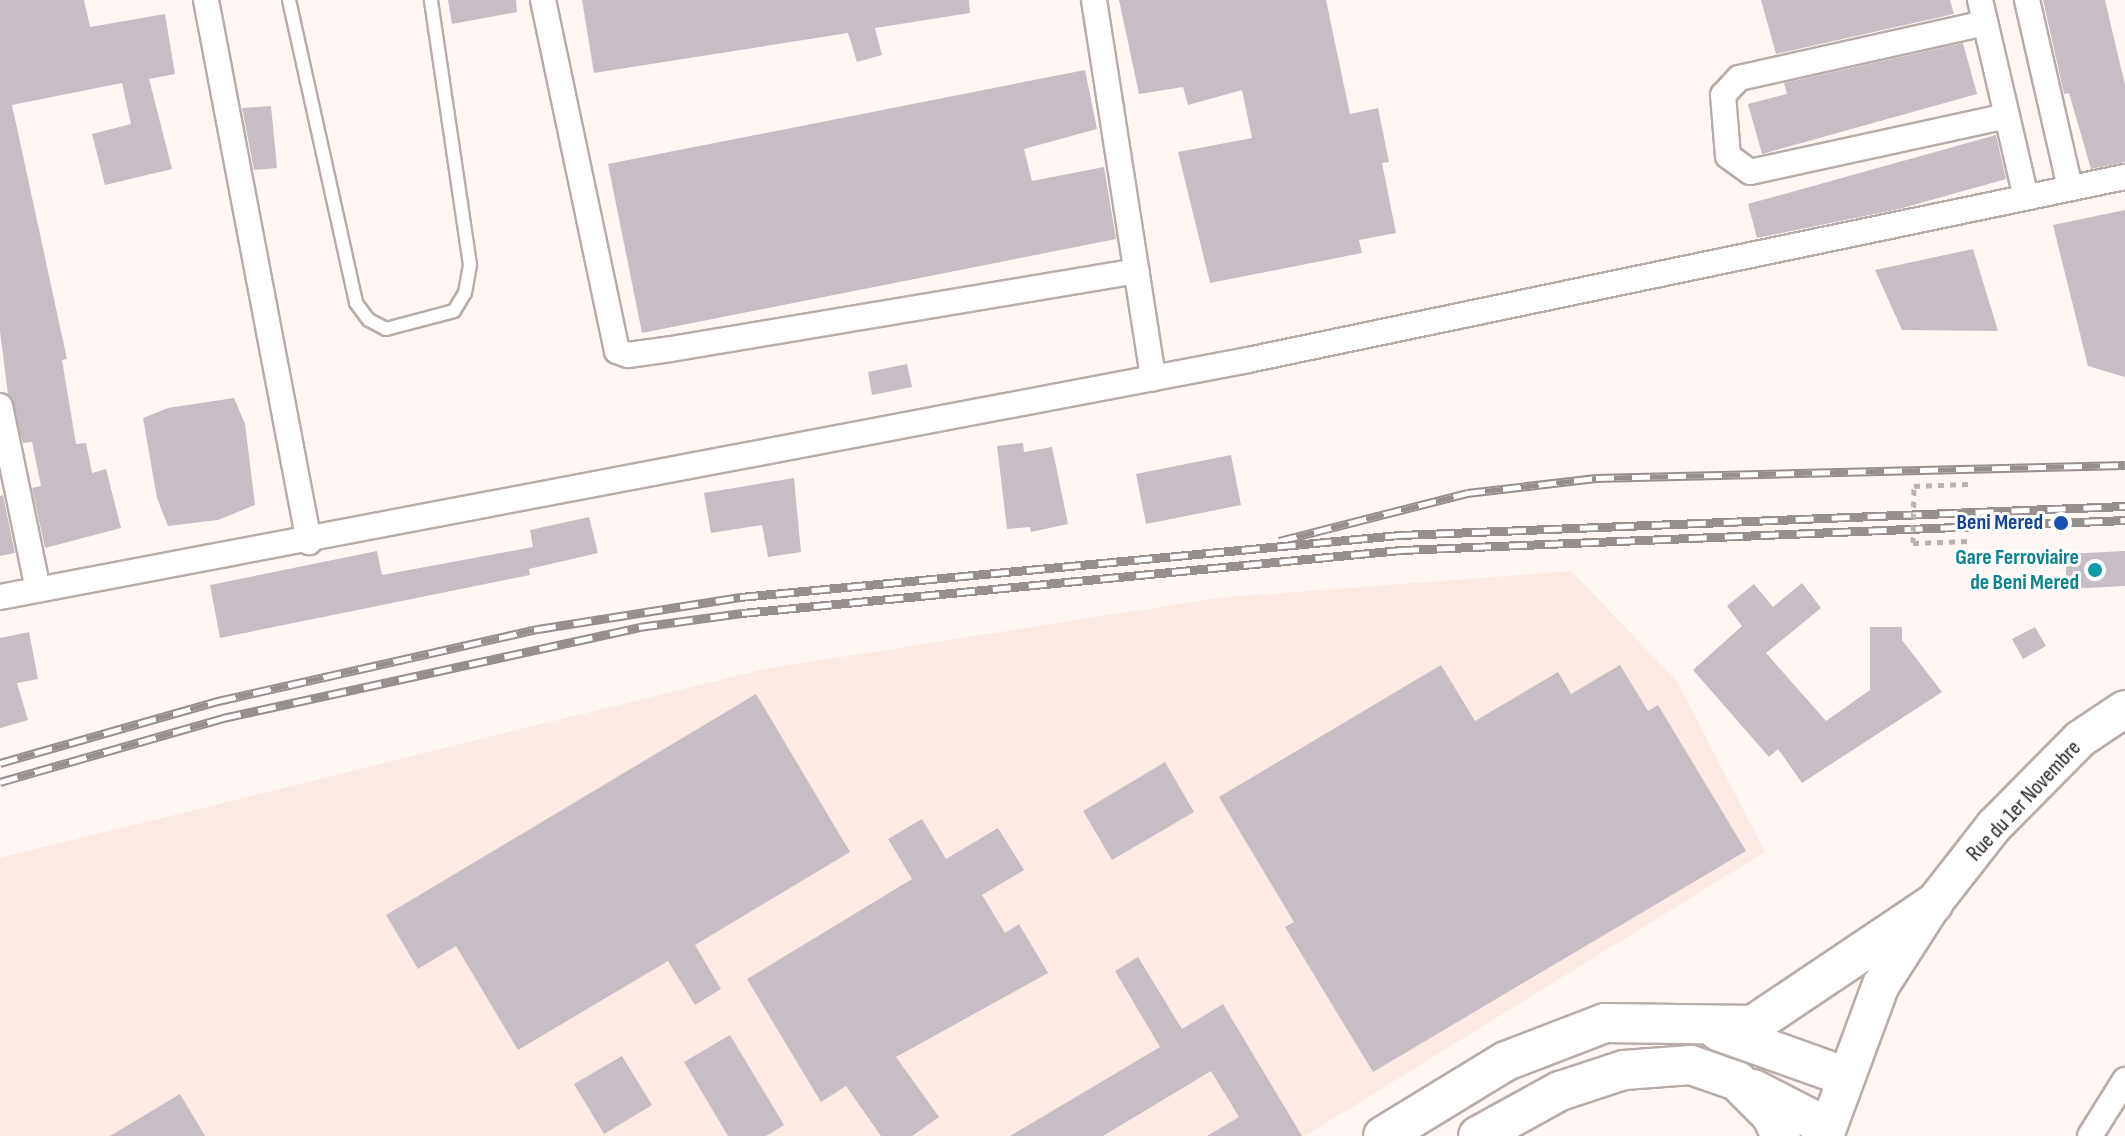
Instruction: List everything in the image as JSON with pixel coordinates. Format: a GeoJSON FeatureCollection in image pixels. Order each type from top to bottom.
{"type":"FeatureCollection","features":[{"type":"Feature","properties":{"kind":"highway"},"geometry":{"type":"LineString","coordinates":[[1383,1136],[1506,1061],[1605,1023],[1753,1025],[1933,904]]}},
{"type":"Feature","properties":{"kind":"highway"},"geometry":{"type":"LineString","coordinates":[[1699,1025],[1844,1076]]}},
{"type":"Feature","properties":{"kind":"highway"},"geometry":{"type":"LineString","coordinates":[[1478,1136],[1560,1091],[1624,1070],[1691,1065],[1737,1081],[1826,1132]]}},
{"type":"Feature","properties":{"kind":"highway"},"geometry":{"type":"LineString","coordinates":[[1737,1081],[1771,1115],[1781,1136]]}},
{"type":"Feature","properties":{"kind":"main road","name":"Rue du 1er Novembre"},"geometry":{"type":"LineString","coordinates":[[1826,1132],[1844,1076],[1881,985],[1933,904],[1994,826],[2080,739],[2125,709]]}},
{"type":"Feature","properties":{"kind":"street"},"geometry":{"type":"LineString","coordinates":[[206,0],[309,542]]}},
{"type":"Feature","properties":{"kind":"street"},"geometry":{"type":"LineString","coordinates":[[543,0],[617,351],[628,355],[671,349],[1137,271]]}},
{"type":"Feature","properties":{"kind":"street"},"geometry":{"type":"LineString","coordinates":[[1094,0],[1153,378]]}},
{"type":"Feature","properties":{"kind":"street"},"geometry":{"type":"LineString","coordinates":[[2027,0],[2070,188]]}},
{"type":"Feature","properties":{"kind":"street"},"geometry":{"type":"LineString","coordinates":[[2007,116],[1750,172],[1728,156],[1723,95],[1739,78],[1983,12],[2026,197]]}},
{"type":"Feature","properties":{"kind":"street"},"geometry":{"type":"LineString","coordinates":[[0,597],[309,542],[1153,378],[2125,177]]}},
{"type":"Feature","properties":{"kind":"street"},"geometry":{"type":"LineString","coordinates":[[0,406],[38,589]]}},
{"type":"Feature","properties":{"kind":"street"},"geometry":{"type":"LineString","coordinates":[[2090,1136],[2125,1080]]}},
{"type":"Feature","properties":{"kind":"lane"},"geometry":{"type":"LineString","coordinates":[[289,0],[356,303],[369,320],[386,329],[454,311],[465,293],[470,265],[431,0]]}},
{"type":"Feature","properties":{"kind":"path"},"geometry":{"type":"LineString","coordinates":[[1968,484],[1914,486],[1913,543],[1970,541]]}},
{"type":"Feature","properties":{"kind":"shaded area"},"geometry":{"type":"Polygon","coordinates":[[[1571,571],[1677,681],[1765,852],[1305,1136],[0,1136],[0,858],[764,669],[1217,598],[1571,571]]]}},
{"type":"Feature","properties":{"kind":"building"},"geometry":{"type":"Polygon","coordinates":[[[0,0],[84,0],[90,27],[165,14],[175,74],[149,79],[172,169],[105,185],[92,134],[131,124],[122,83],[12,105],[67,359],[62,360],[76,444],[86,443],[92,473],[106,469],[121,528],[45,548],[32,488],[41,486],[32,442],[23,443],[8,394],[0,331],[0,0]]]}},
{"type":"Feature","properties":{"kind":"building"},"geometry":{"type":"Polygon","coordinates":[[[448,0],[516,0],[517,12],[452,24],[448,0]]]}},
{"type":"Feature","properties":{"kind":"building"},"geometry":{"type":"Polygon","coordinates":[[[582,0],[969,0],[970,13],[875,28],[882,55],[857,62],[848,33],[594,73],[582,0]]]}},
{"type":"Feature","properties":{"kind":"building"},"geometry":{"type":"Polygon","coordinates":[[[1119,0],[1326,0],[1350,114],[1378,108],[1389,162],[1382,163],[1396,233],[1359,240],[1362,253],[1210,283],[1178,152],[1252,138],[1242,90],[1188,105],[1183,87],[1139,94],[1119,0]]]}},
{"type":"Feature","properties":{"kind":"building"},"geometry":{"type":"Polygon","coordinates":[[[1761,0],[1950,0],[1954,14],[1776,54],[1761,0]]]}},
{"type":"Feature","properties":{"kind":"building"},"geometry":{"type":"Polygon","coordinates":[[[2043,0],[2105,0],[2125,85],[2125,162],[2091,169],[2069,93],[2064,94],[2043,0]]]}},
{"type":"Feature","properties":{"kind":"building"},"geometry":{"type":"Polygon","coordinates":[[[1963,43],[1977,94],[1762,154],[1748,104],[1787,94],[1784,83],[1963,43]]]}},
{"type":"Feature","properties":{"kind":"building"},"geometry":{"type":"Polygon","coordinates":[[[1085,70],[1097,129],[1024,149],[1032,181],[1104,167],[1116,239],[642,333],[608,164],[1085,70]]]}},
{"type":"Feature","properties":{"kind":"building"},"geometry":{"type":"Polygon","coordinates":[[[271,106],[277,168],[254,170],[242,108],[271,106]]]}},
{"type":"Feature","properties":{"kind":"building"},"geometry":{"type":"Polygon","coordinates":[[[1996,135],[2006,179],[1899,209],[1757,238],[1748,204],[1996,135]]]}},
{"type":"Feature","properties":{"kind":"building"},"geometry":{"type":"Polygon","coordinates":[[[2125,210],[2125,377],[2088,366],[2053,225],[2125,210]]]}},
{"type":"Feature","properties":{"kind":"building"},"geometry":{"type":"Polygon","coordinates":[[[1973,249],[1998,331],[1902,330],[1875,270],[1973,249]]]}},
{"type":"Feature","properties":{"kind":"building"},"geometry":{"type":"Polygon","coordinates":[[[907,364],[912,387],[872,395],[868,372],[907,364]]]}},
{"type":"Feature","properties":{"kind":"building"},"geometry":{"type":"Polygon","coordinates":[[[234,398],[245,424],[255,505],[218,520],[168,526],[157,498],[143,418],[168,408],[234,398]]]}},
{"type":"Feature","properties":{"kind":"building"},"geometry":{"type":"Polygon","coordinates":[[[1023,443],[1024,452],[1052,447],[1068,524],[1031,532],[1030,527],[1007,529],[997,446],[1023,443]]]}},
{"type":"Feature","properties":{"kind":"building"},"geometry":{"type":"Polygon","coordinates":[[[1231,455],[1241,505],[1146,524],[1136,474],[1231,455]]]}},
{"type":"Feature","properties":{"kind":"building"},"geometry":{"type":"Polygon","coordinates":[[[794,478],[801,552],[768,557],[762,525],[711,533],[704,493],[794,478]]]}},
{"type":"Feature","properties":{"kind":"building"},"geometry":{"type":"Polygon","coordinates":[[[3,495],[15,553],[0,556],[0,496],[3,495]]]}},
{"type":"Feature","properties":{"kind":"building"},"geometry":{"type":"Polygon","coordinates":[[[589,517],[598,553],[529,569],[530,575],[220,638],[210,585],[377,551],[382,575],[533,547],[530,530],[589,517]]]}},
{"type":"Feature","properties":{"kind":"building","name":"Gare Ferroviaire de Beni Mered"},"geometry":{"type":"Polygon","coordinates":[[[2125,551],[2125,586],[2067,589],[2065,554],[2125,551]]]}},
{"type":"Feature","properties":{"kind":"building"},"geometry":{"type":"Polygon","coordinates":[[[1802,583],[1821,608],[1766,653],[1826,721],[1870,690],[1870,627],[1902,627],[1902,640],[1942,692],[1802,783],[1778,749],[1769,757],[1693,670],[1742,626],[1727,606],[1754,584],[1773,607],[1802,583]]]}},
{"type":"Feature","properties":{"kind":"building"},"geometry":{"type":"Polygon","coordinates":[[[2035,627],[2046,646],[2023,659],[2012,639],[2035,627]]]}},
{"type":"Feature","properties":{"kind":"building"},"geometry":{"type":"Polygon","coordinates":[[[29,632],[38,679],[17,683],[28,720],[0,728],[0,638],[29,632]]]}},
{"type":"Feature","properties":{"kind":"building"},"geometry":{"type":"Polygon","coordinates":[[[1441,665],[1475,721],[1558,672],[1571,694],[1620,665],[1648,711],[1658,705],[1746,851],[1373,1072],[1285,927],[1294,922],[1219,797],[1441,665]]]}},
{"type":"Feature","properties":{"kind":"building"},"geometry":{"type":"Polygon","coordinates":[[[756,694],[850,852],[695,945],[721,989],[695,1005],[668,961],[518,1050],[456,946],[418,969],[386,915],[756,694]]]}},
{"type":"Feature","properties":{"kind":"building"},"geometry":{"type":"Polygon","coordinates":[[[1165,762],[1194,812],[1112,860],[1083,811],[1165,762]]]}},
{"type":"Feature","properties":{"kind":"building"},"geometry":{"type":"Polygon","coordinates":[[[922,819],[946,859],[998,828],[1024,870],[982,895],[1005,933],[1019,924],[1048,973],[896,1057],[939,1117],[912,1136],[881,1136],[846,1086],[821,1102],[747,979],[912,879],[888,839],[922,819]]]}},
{"type":"Feature","properties":{"kind":"building"},"geometry":{"type":"Polygon","coordinates":[[[1138,957],[1182,1029],[1223,1004],[1302,1136],[1207,1136],[1239,1117],[1211,1071],[1103,1136],[1010,1136],[1160,1047],[1115,971],[1138,957]]]}},
{"type":"Feature","properties":{"kind":"building"},"geometry":{"type":"Polygon","coordinates":[[[730,1035],[784,1125],[766,1136],[728,1136],[684,1062],[730,1035]]]}},
{"type":"Feature","properties":{"kind":"building"},"geometry":{"type":"Polygon","coordinates":[[[622,1056],[652,1105],[604,1134],[574,1084],[622,1056]]]}},
{"type":"Feature","properties":{"kind":"building"},"geometry":{"type":"Polygon","coordinates":[[[180,1094],[205,1136],[110,1136],[180,1094]]]}},
{"type":"Feature","properties":{"kind":"railway"},"geometry":{"type":"LineString","coordinates":[[1279,541],[1467,493],[1596,478],[2125,465]]}},
{"type":"Feature","properties":{"kind":"railway"},"geometry":{"type":"LineString","coordinates":[[0,763],[218,701],[538,629],[740,597],[1400,535],[2125,506]]}},
{"type":"Feature","properties":{"kind":"railway"},"geometry":{"type":"LineString","coordinates":[[0,782],[223,718],[639,627],[742,613],[1401,550],[2125,520]]}},
{"type":"Feature","properties":{"kind":"place","name":"Beni Mered"},"geometry":{"type":"Point","coordinates":[2061,523]}},
{"type":"Feature","properties":{"kind":"place","name":"Gare Ferroviaire de Beni Mered"},"geometry":{"type":"Point","coordinates":[2095,570]}}]}
